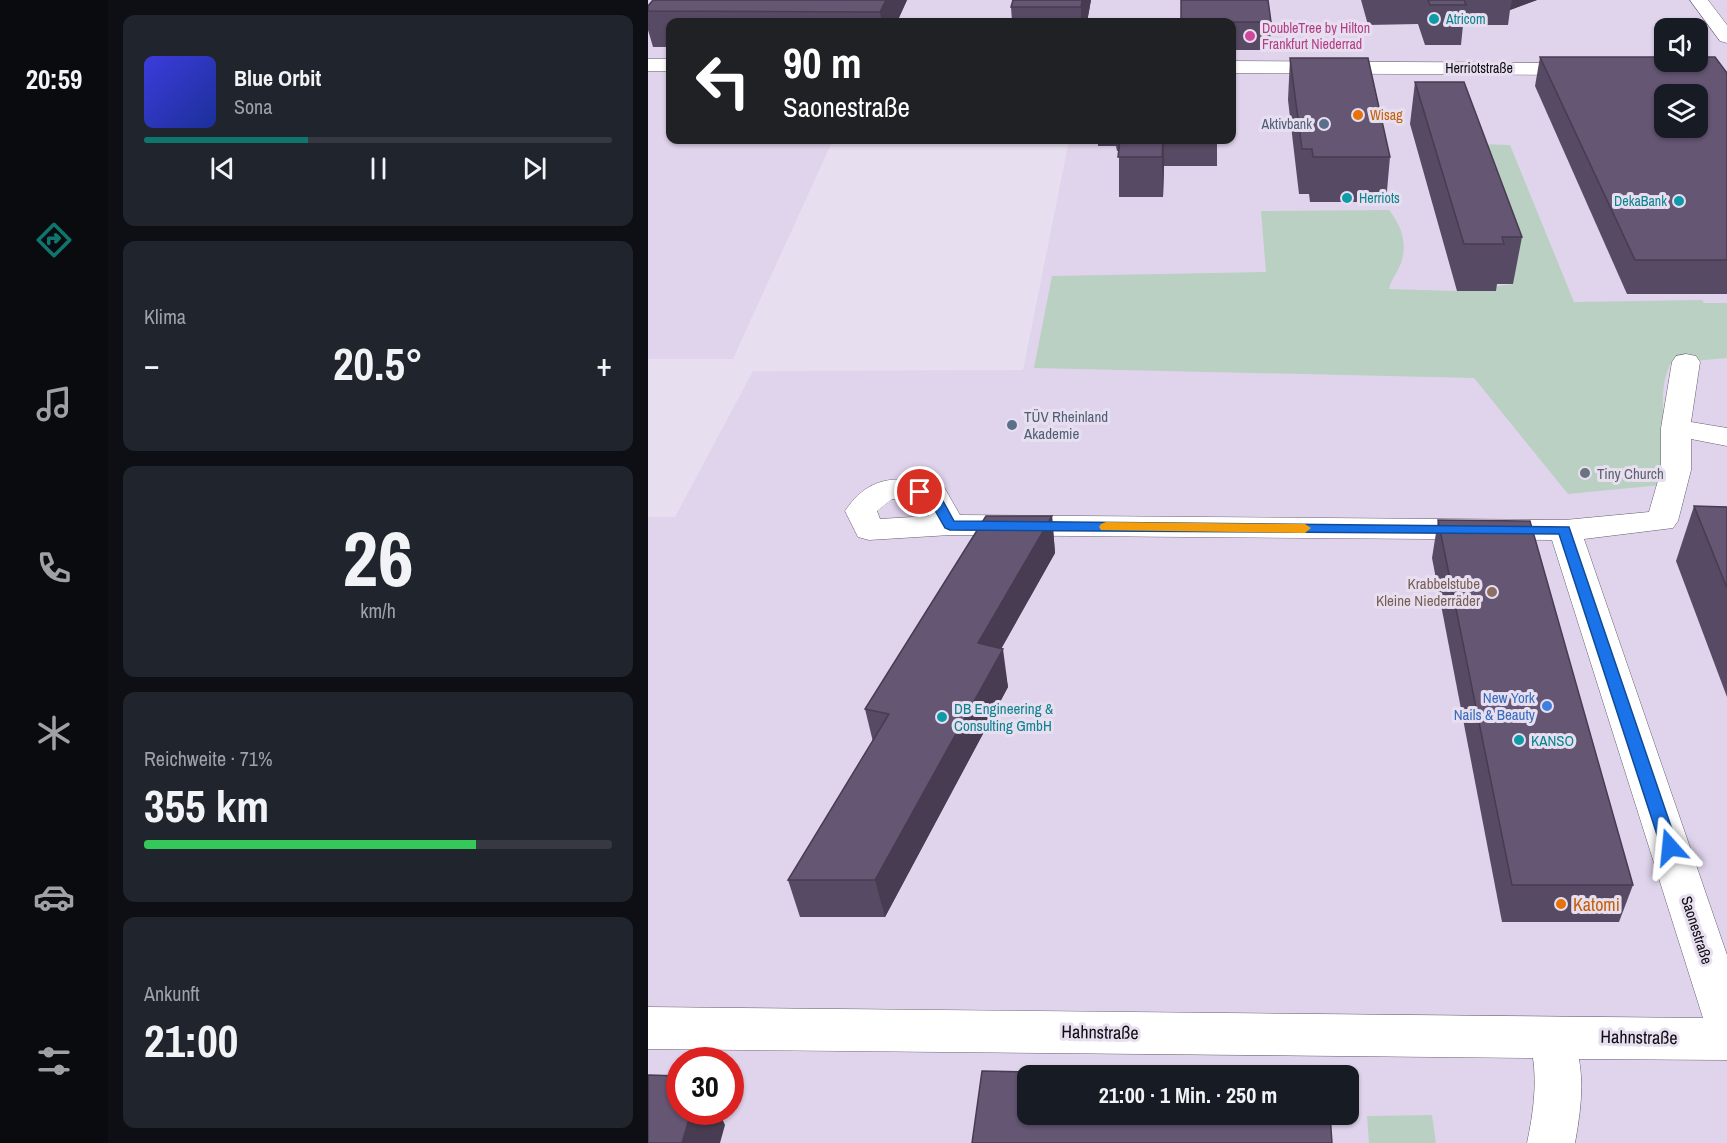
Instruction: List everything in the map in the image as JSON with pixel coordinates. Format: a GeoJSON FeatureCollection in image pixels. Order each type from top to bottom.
{"type":"FeatureCollection","features":[{"type":"Feature","properties":{"kind":"street"},"geometry":{"type":"LineString","coordinates":[[1700,0],[1727,37]]}},
{"type":"Feature","properties":{"kind":"street"},"geometry":{"type":"LineString","coordinates":[[648,65],[666,65]]}},
{"type":"Feature","properties":{"kind":"street","name":"Herriotstraße"},"geometry":{"type":"LineString","coordinates":[[1236,67],[1595,69]]}},
{"type":"Feature","properties":{"kind":"street"},"geometry":{"type":"LineString","coordinates":[[950,525],[1565,530],[1662,521],[1676,470],[1676,428],[1686,362]]}},
{"type":"Feature","properties":{"kind":"street"},"geometry":{"type":"LineString","coordinates":[[1676,428],[1727,437]]}},
{"type":"Feature","properties":{"kind":"street","name":"Saonestraße"},"geometry":{"type":"LineString","coordinates":[[1565,530],[1727,1021]]}},
{"type":"Feature","properties":{"kind":"street","name":"Hahnstraße"},"geometry":{"type":"LineString","coordinates":[[648,1028],[1727,1039]]}},
{"type":"Feature","properties":{"kind":"street"},"geometry":{"type":"LineString","coordinates":[[1551,1143],[1557,1111],[1559,1076],[1552,1036]]}},
{"type":"Feature","properties":{"kind":"shaded area"},"geometry":{"type":"Polygon","coordinates":[[[648,0],[1727,0],[1727,1143],[648,1143],[648,517],[675,517],[753,371],[1023,370],[1068,144],[1236,144],[1236,18],[666,18],[666,144],[831,144],[733,359],[648,359],[648,0]]]}},
{"type":"Feature","properties":{"kind":"green space"},"geometry":{"type":"Polygon","coordinates":[[[1442,143],[1510,145],[1574,302],[1702,300],[1704,303],[1727,303],[1727,358],[1671,363],[1666,375],[1663,406],[1672,484],[1568,494],[1474,378],[1034,368],[1052,276],[1266,272],[1261,211],[1389,210],[1400,228],[1404,248],[1401,263],[1389,289],[1457,291],[1513,284],[1442,143]]]}},
{"type":"Feature","properties":{"kind":"green space"},"geometry":{"type":"Polygon","coordinates":[[[1432,1115],[1436,1143],[1369,1143],[1367,1116],[1432,1115]]]}},
{"type":"Feature","properties":{"kind":"building"},"geometry":{"type":"Polygon","coordinates":[[[653,0],[886,0],[880,12],[648,11],[648,6],[653,0]]]}},
{"type":"Feature","properties":{"kind":"building"},"geometry":{"type":"Polygon","coordinates":[[[1013,0],[1082,0],[1081,7],[1011,7],[1013,0]]]}},
{"type":"Feature","properties":{"kind":"building"},"geometry":{"type":"Polygon","coordinates":[[[1181,0],[1268,0],[1271,22],[1236,22],[1236,18],[1181,18],[1181,0]]]}},
{"type":"Feature","properties":{"kind":"building"},"geometry":{"type":"Polygon","coordinates":[[[1428,0],[1464,0],[1466,5],[1430,5],[1428,0]]]}},
{"type":"Feature","properties":{"kind":"building"},"geometry":{"type":"Polygon","coordinates":[[[1540,57],[1654,57],[1654,72],[1708,72],[1708,57],[1715,57],[1727,73],[1727,260],[1635,260],[1540,57]]]}},
{"type":"Feature","properties":{"kind":"building"},"geometry":{"type":"Polygon","coordinates":[[[1290,58],[1368,58],[1390,157],[1313,157],[1312,149],[1302,149],[1290,58]]]}},
{"type":"Feature","properties":{"kind":"building"},"geometry":{"type":"Polygon","coordinates":[[[1415,82],[1464,82],[1522,237],[1502,237],[1504,244],[1464,244],[1415,82]]]}},
{"type":"Feature","properties":{"kind":"building"},"geometry":{"type":"Polygon","coordinates":[[[1120,144],[1163,144],[1162,157],[1118,157],[1120,144]]]}},
{"type":"Feature","properties":{"kind":"building"},"geometry":{"type":"Polygon","coordinates":[[[1694,506],[1727,507],[1727,588],[1694,506]]]}},
{"type":"Feature","properties":{"kind":"building","name":"DB Engineering & Consulting GmbH"},"geometry":{"type":"Polygon","coordinates":[[[986,516],[1052,516],[978,643],[1003,649],[875,880],[788,880],[889,714],[865,709],[986,516]]]}},
{"type":"Feature","properties":{"kind":"building","name":"KANSO"},"geometry":{"type":"Polygon","coordinates":[[[1438,520],[1530,521],[1633,885],[1512,885],[1438,520]]]}},
{"type":"Feature","properties":{"kind":"building"},"geometry":{"type":"Polygon","coordinates":[[[982,1071],[1017,1072],[1017,1125],[1331,1125],[1332,1143],[972,1143],[982,1071]]]}},
{"type":"Feature","properties":{"kind":"building"},"geometry":{"type":"Polygon","coordinates":[[[648,1075],[666,1076],[666,1125],[687,1125],[682,1143],[648,1143],[648,1075]]]}},
{"type":"Feature","properties":{"kind":"slow traffic"},"geometry":{"type":"LineString","coordinates":[[1106,527],[1305,528]]}},
{"type":"Feature","properties":{"kind":"place","name":"Atricom"},"geometry":{"type":"Point","coordinates":[1434,19]}},
{"type":"Feature","properties":{"kind":"place","name":"DoubleTree by Hilton Frankfurt Niederrad"},"geometry":{"type":"Point","coordinates":[1250,36]}},
{"type":"Feature","properties":{"kind":"place","name":"Wisag"},"geometry":{"type":"Point","coordinates":[1358,115]}},
{"type":"Feature","properties":{"kind":"place","name":"Aktivbank"},"geometry":{"type":"Point","coordinates":[1324,124]}},
{"type":"Feature","properties":{"kind":"place","name":"Herriots"},"geometry":{"type":"Point","coordinates":[1347,198]}},
{"type":"Feature","properties":{"kind":"place","name":"DekaBank"},"geometry":{"type":"Point","coordinates":[1679,201]}},
{"type":"Feature","properties":{"kind":"place","name":"TÜV Rheinland Akademie"},"geometry":{"type":"Point","coordinates":[1012,425]}},
{"type":"Feature","properties":{"kind":"place","name":"Tiny Church"},"geometry":{"type":"Point","coordinates":[1585,473]}},
{"type":"Feature","properties":{"kind":"place","name":"Krabbelstube Kleine Niederräder"},"geometry":{"type":"Point","coordinates":[1492,592]}},
{"type":"Feature","properties":{"kind":"place","name":"New York Nails & Beauty"},"geometry":{"type":"Point","coordinates":[1547,706]}},
{"type":"Feature","properties":{"kind":"place","name":"DB Engineering & Consulting GmbH"},"geometry":{"type":"Point","coordinates":[942,717]}},
{"type":"Feature","properties":{"kind":"place","name":"KANSO"},"geometry":{"type":"Point","coordinates":[1519,740]}},
{"type":"Feature","properties":{"kind":"place","name":"Katomi"},"geometry":{"type":"Point","coordinates":[1561,904]}},
{"type":"Feature","properties":{"kind":"route"},"geometry":{"type":"LineString","coordinates":[[920,492],[933,494],[950,525],[1565,530],[1670,847]]}}]}
